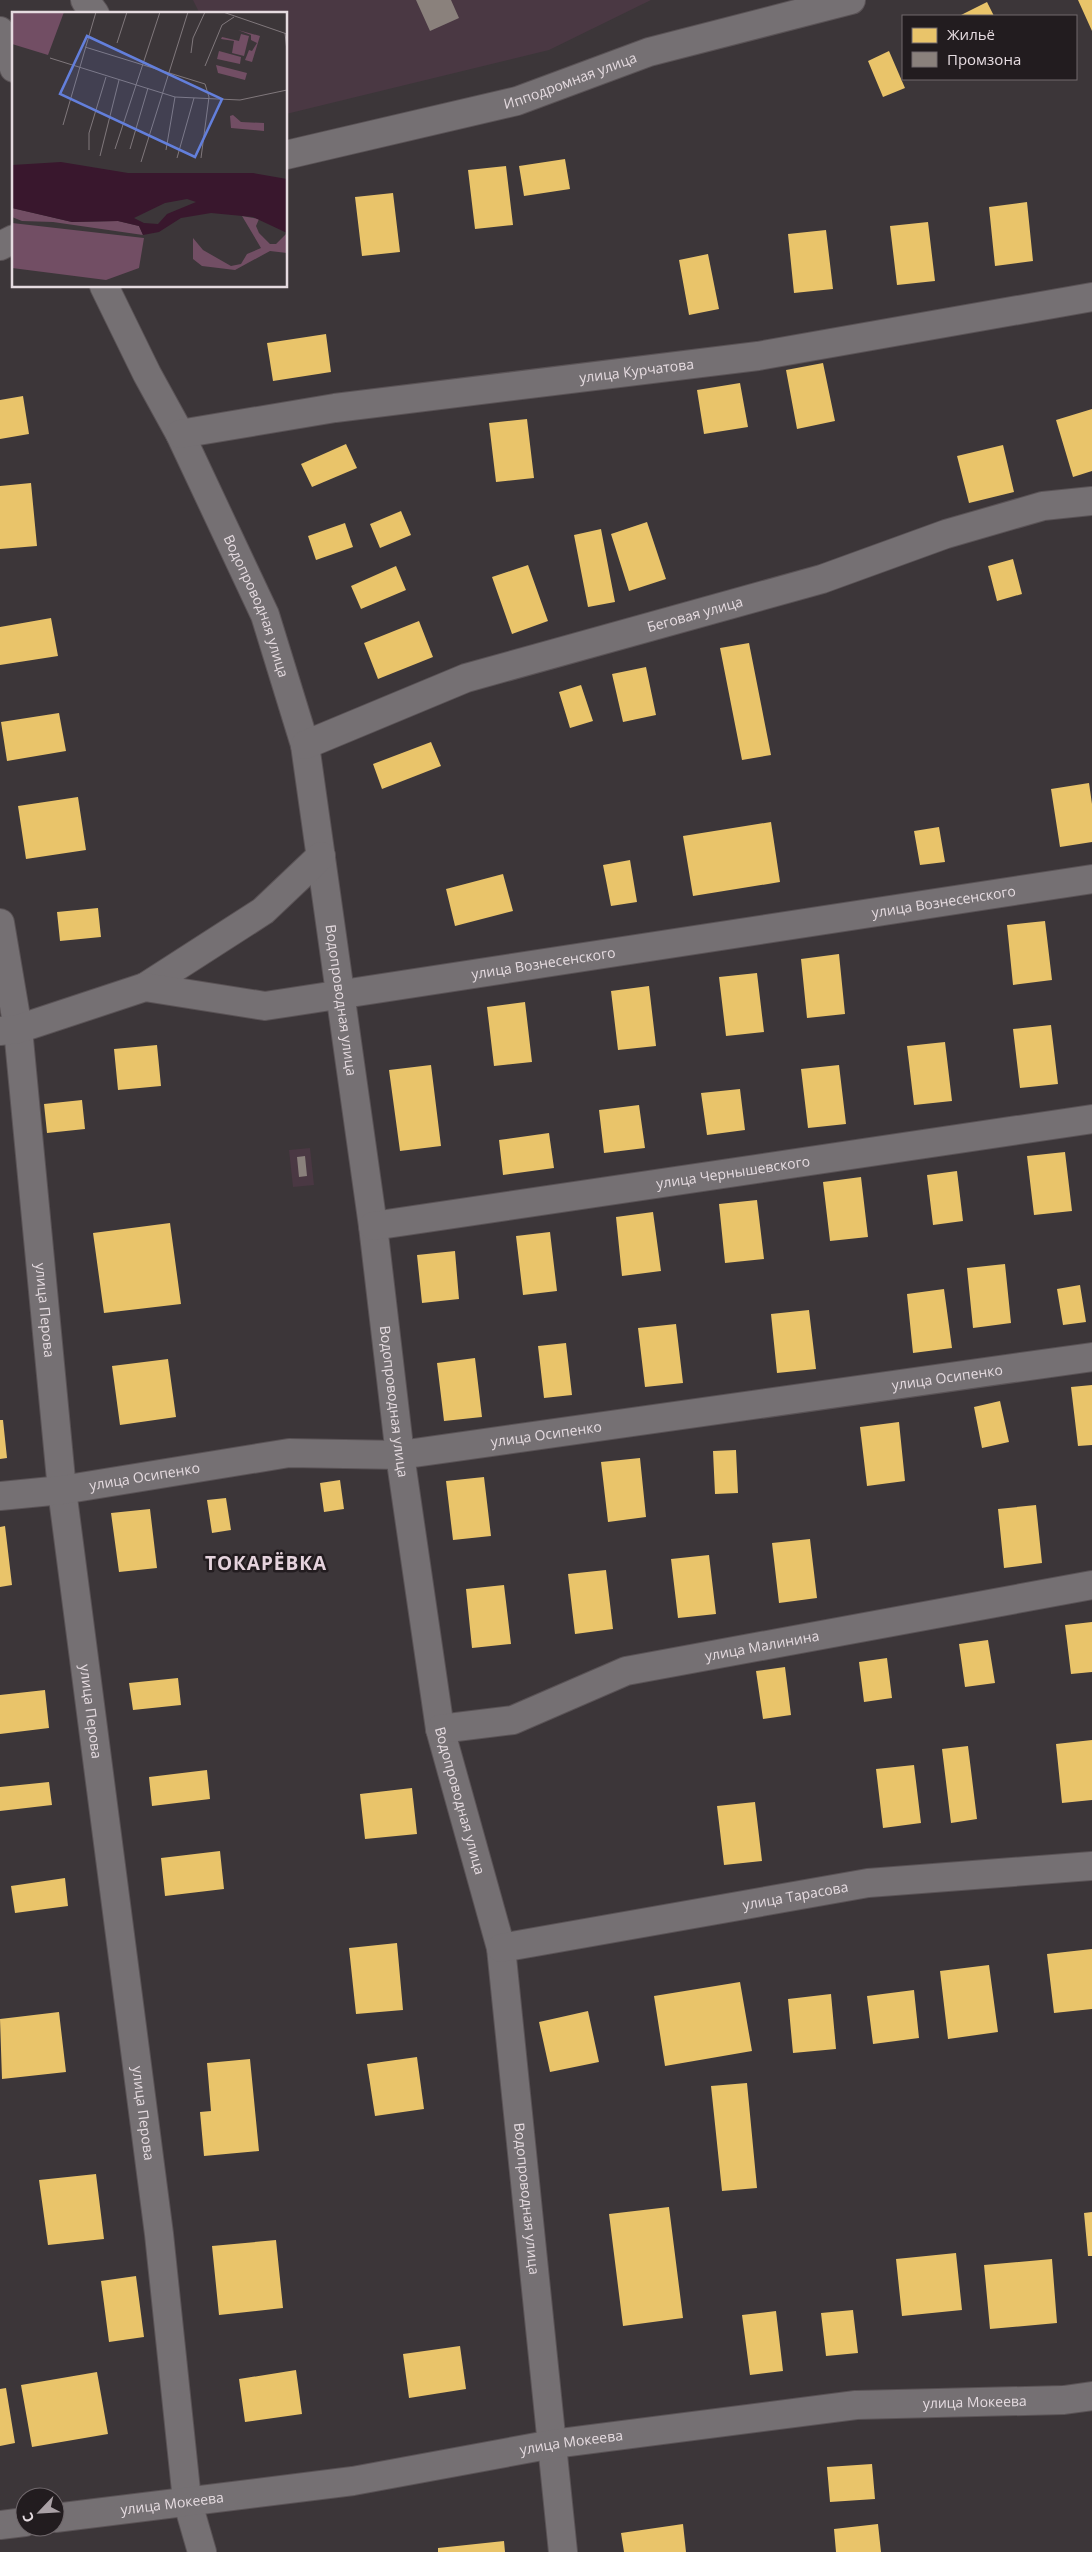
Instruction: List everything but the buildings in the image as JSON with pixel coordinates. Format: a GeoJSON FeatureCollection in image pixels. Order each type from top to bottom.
{"type":"FeatureCollection","features":[{"type":"Feature","properties":{"kind":"street"},"geometry":{"type":"LineString","coordinates":[[85,0],[94,12]]}},
{"type":"Feature","properties":{"kind":"street","name":"Ипподромная улица"},"geometry":{"type":"LineString","coordinates":[[288,155],[517,101],[649,52],[851,0]]}},
{"type":"Feature","properties":{"kind":"street"},"geometry":{"type":"LineString","coordinates":[[0,31],[12,63]]}},
{"type":"Feature","properties":{"kind":"street"},"geometry":{"type":"LineString","coordinates":[[0,246],[12,240]]}},
{"type":"Feature","properties":{"kind":"street","name":"Водопроводная улица"},"geometry":{"type":"LineString","coordinates":[[105,288],[180,434],[265,615],[305,745],[373,1226],[400,1455],[440,1728],[501,1948],[563,2552]]}},
{"type":"Feature","properties":{"kind":"street","name":"улица Курчатова"},"geometry":{"type":"LineString","coordinates":[[180,434],[334,408],[758,356],[1092,297]]}},
{"type":"Feature","properties":{"kind":"street","name":"Беговая улица"},"geometry":{"type":"LineString","coordinates":[[305,745],[466,678],[822,579],[946,534],[1034,509],[1092,501]]}},
{"type":"Feature","properties":{"kind":"street"},"geometry":{"type":"LineString","coordinates":[[145,987],[263,911],[321,856]]}},
{"type":"Feature","properties":{"kind":"street","name":"улица Вознесенского"},"geometry":{"type":"LineString","coordinates":[[9,1030],[145,987],[265,1006],[1092,879]]}},
{"type":"Feature","properties":{"kind":"street","name":"улица Перова"},"geometry":{"type":"LineString","coordinates":[[0,923],[9,1030],[62,1490],[159,2234],[187,2500],[202,2552]]}},
{"type":"Feature","properties":{"kind":"street","name":"улица Чернышевского"},"geometry":{"type":"LineString","coordinates":[[373,1226],[1092,1119]]}},
{"type":"Feature","properties":{"kind":"street","name":"улица Осипенко"},"geometry":{"type":"LineString","coordinates":[[0,1496],[62,1490],[289,1454],[400,1455],[1092,1357]]}},
{"type":"Feature","properties":{"kind":"street","name":"улица Малинина"},"geometry":{"type":"LineString","coordinates":[[440,1728],[513,1720],[626,1671],[1092,1585]]}},
{"type":"Feature","properties":{"kind":"street","name":"улица Тарасова"},"geometry":{"type":"LineString","coordinates":[[501,1948],[868,1883],[1092,1866]]}},
{"type":"Feature","properties":{"kind":"street","name":"улица Мокеева"},"geometry":{"type":"LineString","coordinates":[[65,2517],[187,2500],[353,2481],[553,2444],[856,2405],[1064,2400],[1092,2396]]}},
{"type":"Feature","properties":{"kind":"street"},"geometry":{"type":"LineString","coordinates":[[0,2525],[15,2523]]}},
{"type":"Feature","properties":{"kind":"shaded area"},"geometry":{"type":"Polygon","coordinates":[[[193,0],[651,0],[549,50],[288,114],[288,12],[199,12],[193,0]]]}},
{"type":"Feature","properties":{"kind":"shaded area"},"geometry":{"type":"Polygon","coordinates":[[[310,1148],[314,1185],[293,1187],[289,1150],[310,1148]]]}},
{"type":"Feature","properties":{"kind":"district","name":"ТОКАРЁВКА"},"geometry":{"type":"Point","coordinates":[266,1563]}}]}
